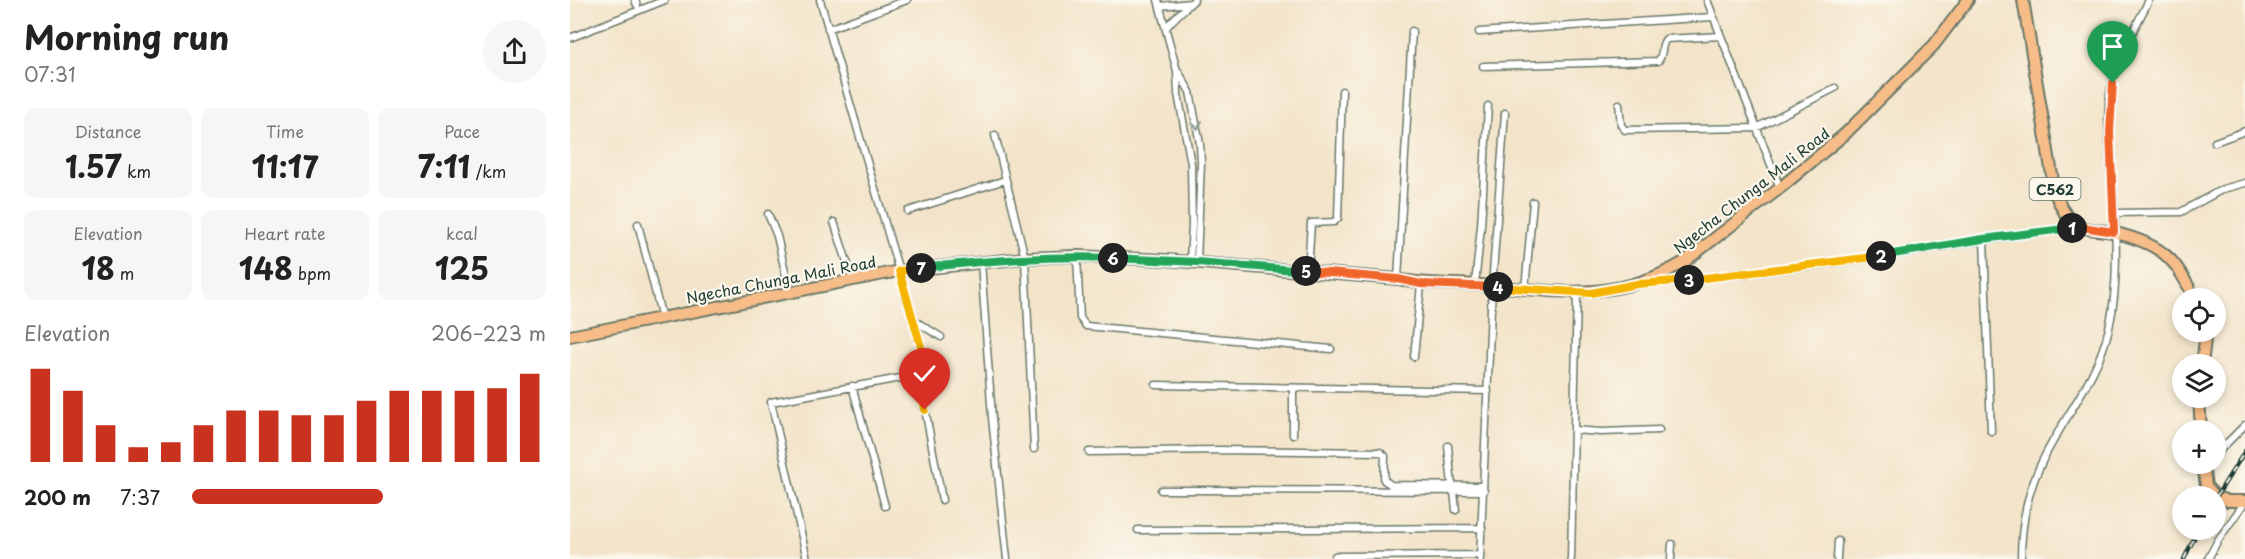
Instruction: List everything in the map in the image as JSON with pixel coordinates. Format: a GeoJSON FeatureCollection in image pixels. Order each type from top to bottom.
{"type":"FeatureCollection","features":[{"type":"Feature","properties":{"kind":"main road","name":"Ngecha Chunga Mali Road"},"geometry":{"type":"LineString","coordinates":[[570,336],[899,271],[1025,258],[1077,256],[1193,262],[1398,279],[1421,284],[1475,285],[1577,293],[1619,289],[1669,272],[1780,189],[1845,134],[1934,45],[1968,0]]}},
{"type":"Feature","properties":{"kind":"main road","name":"C562"},"geometry":{"type":"LineString","coordinates":[[2023,0],[2055,193],[2070,220],[2082,227]]}},
{"type":"Feature","properties":{"kind":"main road"},"geometry":{"type":"LineString","coordinates":[[2082,227],[2114,232],[2162,252],[2177,267],[2189,288]]}},
{"type":"Feature","properties":{"kind":"main road"},"geometry":{"type":"LineString","coordinates":[[2226,500],[2245,501]]}},
{"type":"Feature","properties":{"kind":"street"},"geometry":{"type":"LineString","coordinates":[[570,38],[665,0]]}},
{"type":"Feature","properties":{"kind":"street"},"geometry":{"type":"LineString","coordinates":[[820,0],[924,357],[920,382],[942,500]]}},
{"type":"Feature","properties":{"kind":"street"},"geometry":{"type":"LineString","coordinates":[[828,29],[908,0]]}},
{"type":"Feature","properties":{"kind":"street"},"geometry":{"type":"LineString","coordinates":[[1707,0],[1780,189]]}},
{"type":"Feature","properties":{"kind":"street"},"geometry":{"type":"LineString","coordinates":[[2021,559],[2026,503],[2036,476],[2099,358],[2109,330],[2115,298],[2110,131],[2113,83],[2128,42],[2149,0]]}},
{"type":"Feature","properties":{"kind":"street"},"geometry":{"type":"LineString","coordinates":[[1192,2],[1159,3],[1177,70],[1178,94],[1191,164],[1193,262]]}},
{"type":"Feature","properties":{"kind":"street"},"geometry":{"type":"LineString","coordinates":[[1166,28],[1192,2]]}},
{"type":"Feature","properties":{"kind":"street"},"geometry":{"type":"LineString","coordinates":[[1479,32],[1713,17]]}},
{"type":"Feature","properties":{"kind":"street"},"geometry":{"type":"LineString","coordinates":[[1398,279],[1412,31]]}},
{"type":"Feature","properties":{"kind":"street"},"geometry":{"type":"LineString","coordinates":[[1483,66],[1658,61],[1662,56],[1662,44],[1666,39],[1721,36]]}},
{"type":"Feature","properties":{"kind":"street"},"geometry":{"type":"LineString","coordinates":[[1177,70],[1190,93],[1200,144],[1201,163],[1193,262]]}},
{"type":"Feature","properties":{"kind":"street"},"geometry":{"type":"LineString","coordinates":[[1619,104],[1621,125],[1625,130],[1756,128],[1835,88]]}},
{"type":"Feature","properties":{"kind":"street"},"geometry":{"type":"LineString","coordinates":[[1308,271],[1311,223],[1334,222],[1338,218],[1342,91]]}},
{"type":"Feature","properties":{"kind":"street"},"geometry":{"type":"LineString","coordinates":[[1475,285],[1488,106]]}},
{"type":"Feature","properties":{"kind":"street"},"geometry":{"type":"LineString","coordinates":[[1335,556],[1480,557],[1492,286],[1505,113]]}},
{"type":"Feature","properties":{"kind":"street"},"geometry":{"type":"LineString","coordinates":[[2215,142],[2245,131]]}},
{"type":"Feature","properties":{"kind":"street"},"geometry":{"type":"LineString","coordinates":[[995,135],[1025,258],[1034,449]]}},
{"type":"Feature","properties":{"kind":"street"},"geometry":{"type":"LineString","coordinates":[[908,211],[1005,180]]}},
{"type":"Feature","properties":{"kind":"street"},"geometry":{"type":"LineString","coordinates":[[2114,213],[2181,212],[2223,189],[2245,183]]}},
{"type":"Feature","properties":{"kind":"street"},"geometry":{"type":"LineString","coordinates":[[1525,289],[1533,202]]}},
{"type":"Feature","properties":{"kind":"street"},"geometry":{"type":"LineString","coordinates":[[768,214],[777,236],[790,293]]}},
{"type":"Feature","properties":{"kind":"street"},"geometry":{"type":"LineString","coordinates":[[834,222],[853,280]]}},
{"type":"Feature","properties":{"kind":"street"},"geometry":{"type":"LineString","coordinates":[[638,224],[662,319]]}},
{"type":"Feature","properties":{"kind":"street"},"geometry":{"type":"LineString","coordinates":[[1637,284],[1722,277],[1872,258],[1983,239],[2082,227]]}},
{"type":"Feature","properties":{"kind":"street"},"geometry":{"type":"LineString","coordinates":[[1983,239],[1991,431]]}},
{"type":"Feature","properties":{"kind":"street"},"geometry":{"type":"LineString","coordinates":[[1077,256],[1080,318],[1086,326],[1331,349]]}},
{"type":"Feature","properties":{"kind":"street"},"geometry":{"type":"LineString","coordinates":[[981,261],[992,418],[1007,559]]}},
{"type":"Feature","properties":{"kind":"street"},"geometry":{"type":"LineString","coordinates":[[1414,357],[1421,284]]}},
{"type":"Feature","properties":{"kind":"street"},"geometry":{"type":"LineString","coordinates":[[1571,559],[1577,293]]}},
{"type":"Feature","properties":{"kind":"street"},"geometry":{"type":"LineString","coordinates":[[912,318],[941,337]]}},
{"type":"Feature","properties":{"kind":"street"},"geometry":{"type":"LineString","coordinates":[[807,559],[771,402],[922,374]]}},
{"type":"Feature","properties":{"kind":"street"},"geometry":{"type":"LineString","coordinates":[[1156,385],[1488,392]]}},
{"type":"Feature","properties":{"kind":"street"},"geometry":{"type":"LineString","coordinates":[[852,386],[885,506]]}},
{"type":"Feature","properties":{"kind":"street"},"geometry":{"type":"LineString","coordinates":[[1293,388],[1293,435]]}},
{"type":"Feature","properties":{"kind":"street"},"geometry":{"type":"LineString","coordinates":[[2226,444],[2245,425]]}},
{"type":"Feature","properties":{"kind":"street"},"geometry":{"type":"LineString","coordinates":[[1574,430],[1601,432],[1659,430]]}},
{"type":"Feature","properties":{"kind":"street"},"geometry":{"type":"LineString","coordinates":[[1448,446],[1456,510]]}},
{"type":"Feature","properties":{"kind":"street"},"geometry":{"type":"LineString","coordinates":[[1089,452],[1216,450],[1380,452],[1385,456],[1384,480],[1386,483],[1399,486],[1453,489]]}},
{"type":"Feature","properties":{"kind":"street"},"geometry":{"type":"LineString","coordinates":[[1161,490],[1484,488]]}},
{"type":"Feature","properties":{"kind":"street"},"geometry":{"type":"LineString","coordinates":[[2208,559],[2245,501]]}},
{"type":"Feature","properties":{"kind":"street"},"geometry":{"type":"LineString","coordinates":[[1138,530],[1482,528]]}},
{"type":"Feature","properties":{"kind":"street"},"geometry":{"type":"LineString","coordinates":[[1837,559],[1838,541]]}},
{"type":"Feature","properties":{"kind":"street"},"geometry":{"type":"LineString","coordinates":[[1671,559],[1672,544]]}},
{"type":"Feature","properties":{"kind":"railway"},"geometry":{"type":"LineString","coordinates":[[2223,486],[2245,451]]}},
{"type":"Feature","properties":{"kind":"railway"},"geometry":{"type":"LineString","coordinates":[[2184,559],[2193,540]]}},
{"type":"Feature","properties":{"kind":"route"},"geometry":{"type":"LineString","coordinates":[[925,410],[920,382],[924,357],[899,271],[981,261],[1077,256],[1201,262],[1398,279],[1421,284],[1475,285],[1591,293],[1637,284],[1722,277],[1872,258],[2034,232],[2082,227],[2114,232],[2110,131],[2113,83]]}}]}
